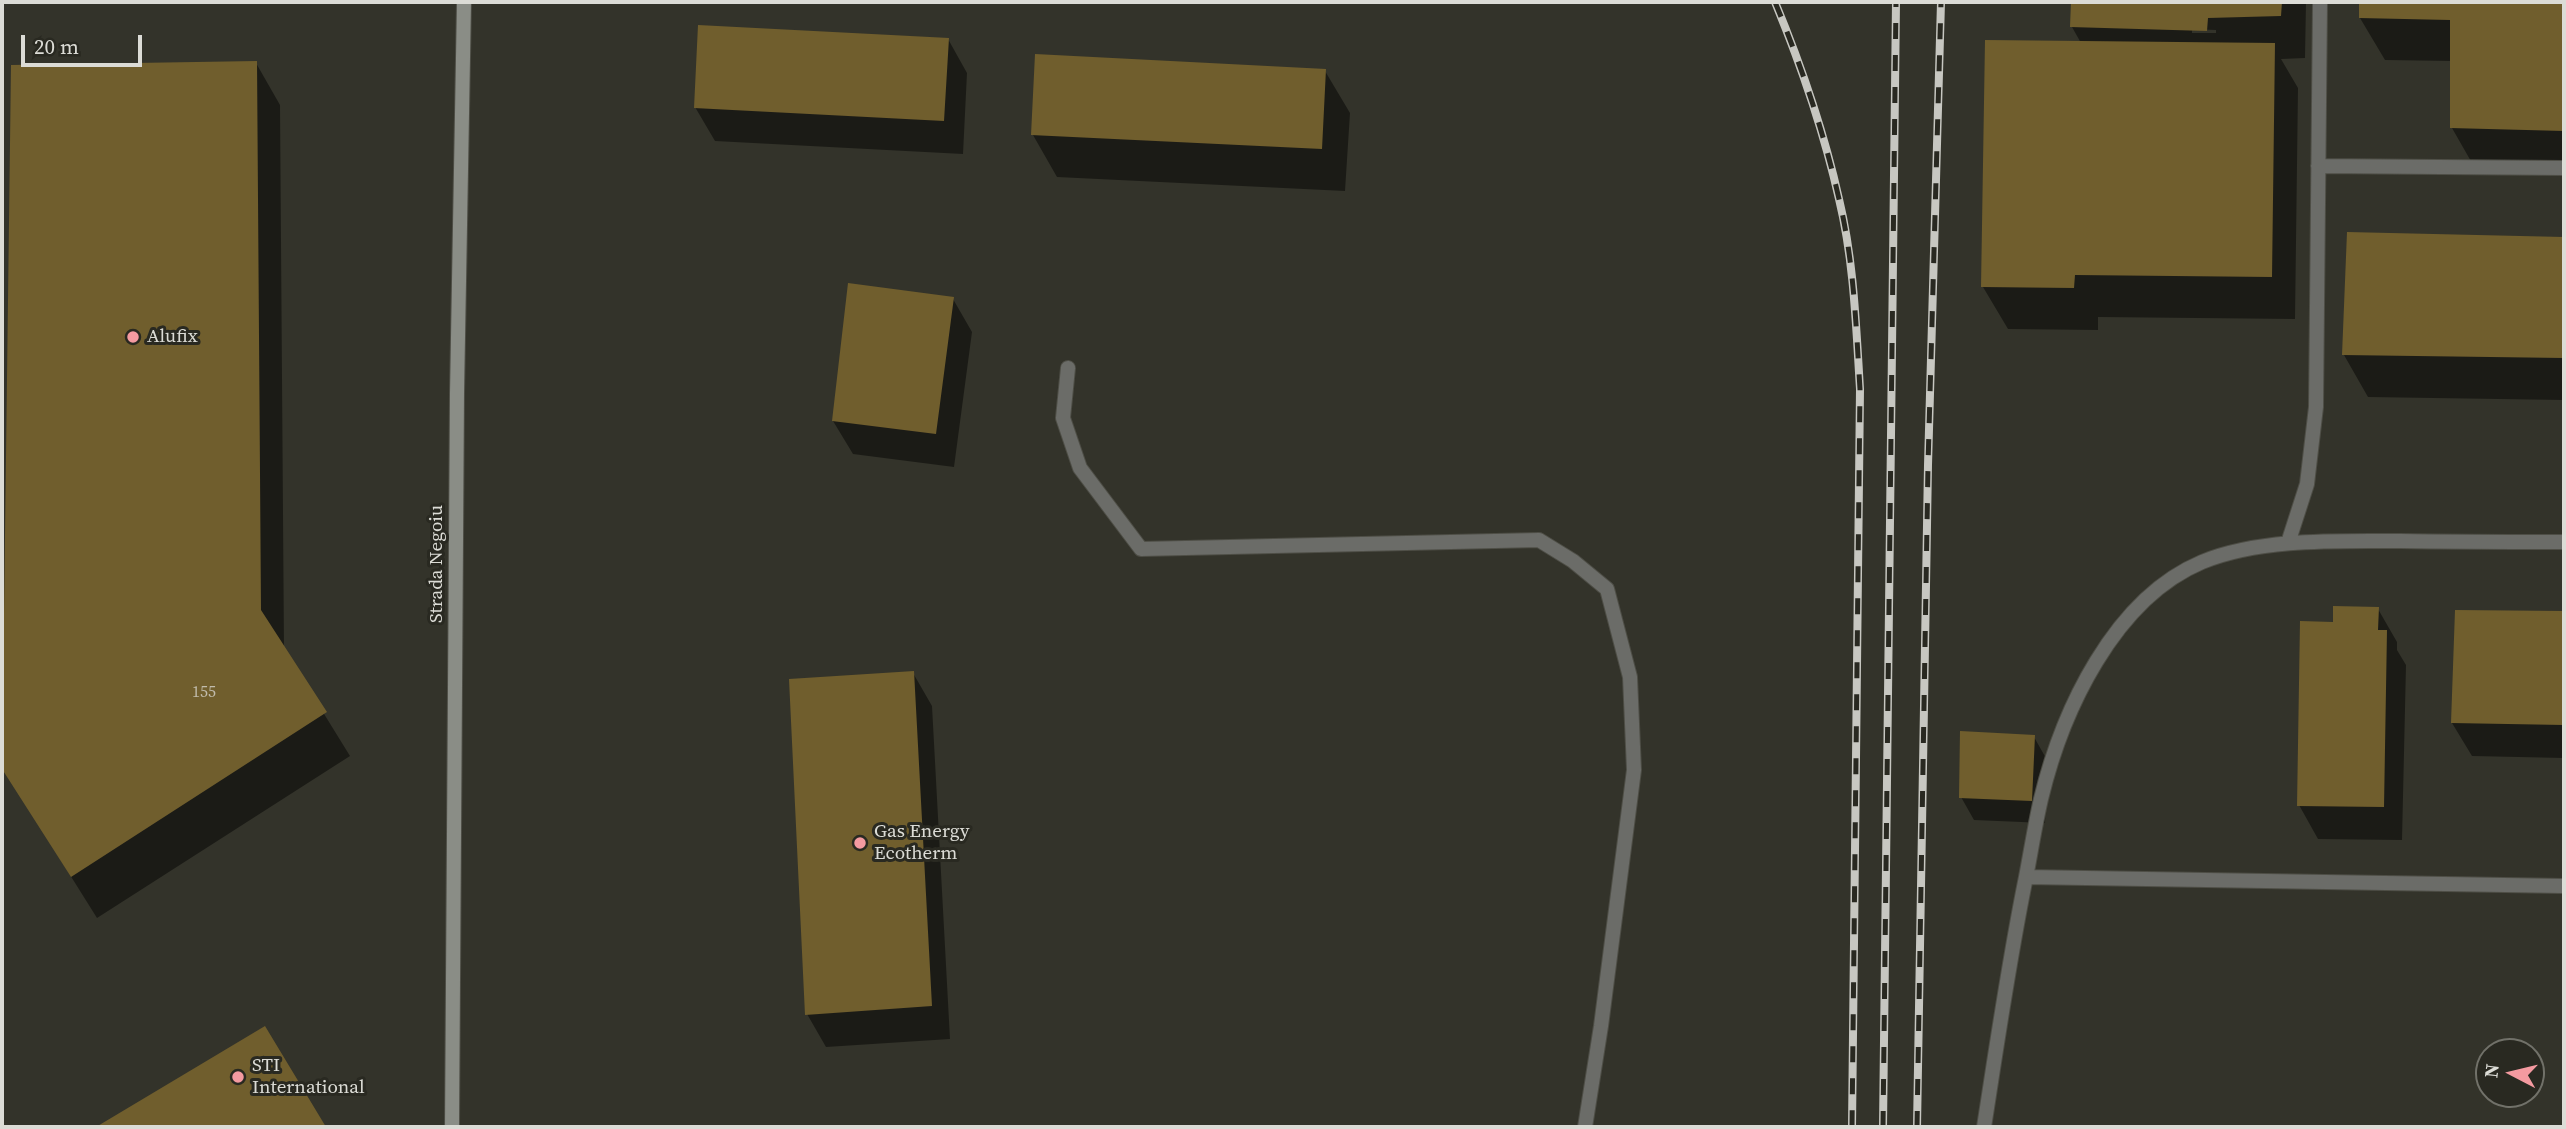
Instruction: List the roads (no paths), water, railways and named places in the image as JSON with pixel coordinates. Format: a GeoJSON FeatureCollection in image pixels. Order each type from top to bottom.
{"type":"FeatureCollection","features":[{"type":"Feature","properties":{"kind":"main road","name":"Strada Negoiu"},"geometry":{"type":"LineString","coordinates":[[452,1127],[457,393],[464,2]]}},
{"type":"Feature","properties":{"kind":"lane"},"geometry":{"type":"LineString","coordinates":[[2288,543],[2307,484],[2316,407],[2320,2]]}},
{"type":"Feature","properties":{"kind":"lane"},"geometry":{"type":"LineString","coordinates":[[2318,166],[2564,168]]}},
{"type":"Feature","properties":{"kind":"lane"},"geometry":{"type":"LineString","coordinates":[[1068,368],[1063,418],[1080,468],[1141,549],[1539,540],[1573,561],[1607,589],[1630,677],[1634,770],[1601,1026],[1585,1127]]}},
{"type":"Feature","properties":{"kind":"lane"},"geometry":{"type":"LineString","coordinates":[[1984,1127],[2013,939],[2052,762],[2069,717],[2093,668],[2128,616],[2158,587],[2202,562],[2288,543],[2564,542]]}},
{"type":"Feature","properties":{"kind":"lane"},"geometry":{"type":"LineString","coordinates":[[2026,877],[2564,886]]}},
{"type":"Feature","properties":{"kind":"railway"},"geometry":{"type":"LineString","coordinates":[[1775,2],[1811,99],[1833,174],[1848,246],[1856,318],[1860,389],[1852,1127]]}},
{"type":"Feature","properties":{"kind":"railway"},"geometry":{"type":"LineString","coordinates":[[1883,1127],[1896,2]]}},
{"type":"Feature","properties":{"kind":"railway"},"geometry":{"type":"LineString","coordinates":[[1917,1127],[1928,465],[1941,2]]}},
{"type":"Feature","properties":{"kind":"place","name":"Alufix"},"geometry":{"type":"Point","coordinates":[133,337]}},
{"type":"Feature","properties":{"kind":"place","name":"Gas Energy Ecotherm"},"geometry":{"type":"Point","coordinates":[860,843]}},
{"type":"Feature","properties":{"kind":"place","name":"STI International"},"geometry":{"type":"Point","coordinates":[238,1077]}}]}
